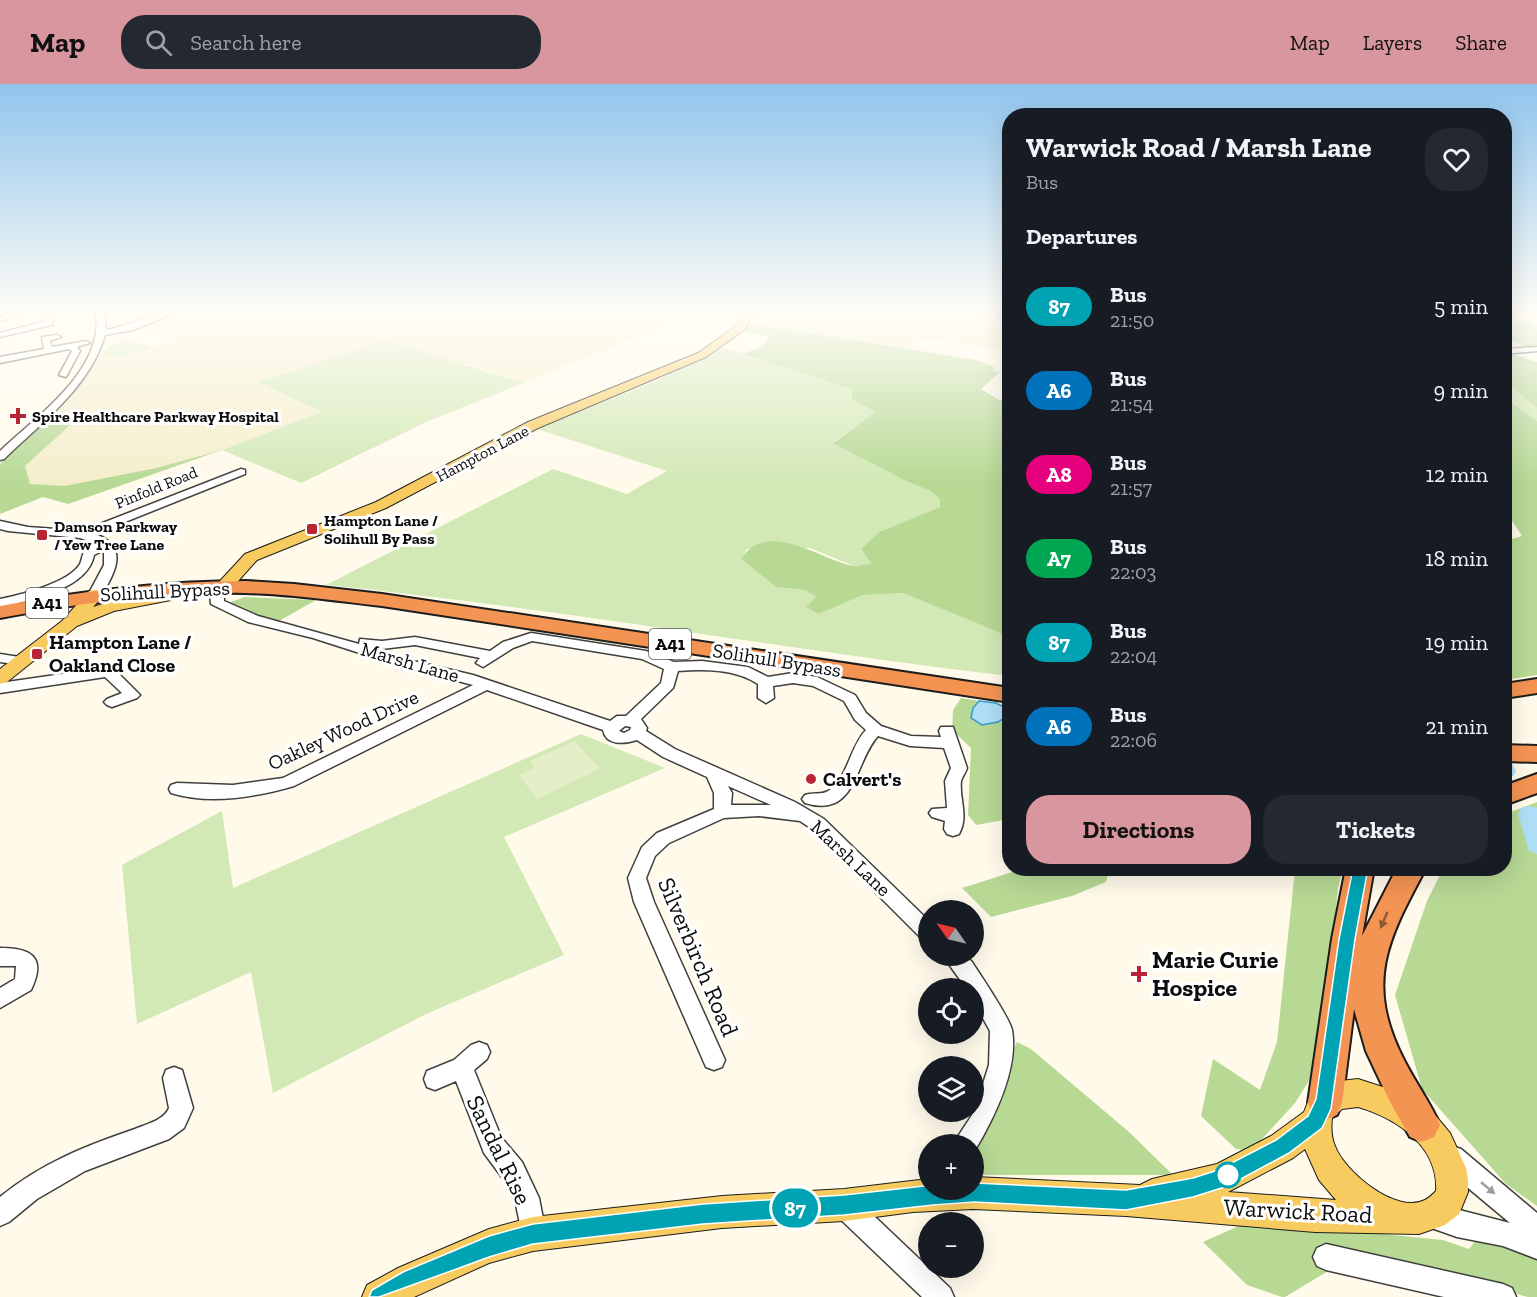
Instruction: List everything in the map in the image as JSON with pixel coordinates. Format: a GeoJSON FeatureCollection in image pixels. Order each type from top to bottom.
{"type":"FeatureCollection","features":[{"type":"Feature","properties":{"kind":"highway","name":"Solihull Bypass"},"geometry":{"type":"LineString","coordinates":[[92,598],[165,596],[225,584]]}},
{"type":"Feature","properties":{"kind":"highway","name":"Solihull Bypass"},"geometry":{"type":"LineString","coordinates":[[0,613],[92,598],[225,584],[331,594],[1002,694]]}},
{"type":"Feature","properties":{"kind":"highway"},"geometry":{"type":"LineString","coordinates":[[1512,690],[1537,686]]}},
{"type":"Feature","properties":{"kind":"highway"},"geometry":{"type":"LineString","coordinates":[[1512,740],[1537,740]]}},
{"type":"Feature","properties":{"kind":"highway"},"geometry":{"type":"LineString","coordinates":[[1512,753],[1537,754]]}},
{"type":"Feature","properties":{"kind":"highway"},"geometry":{"type":"LineString","coordinates":[[1512,793],[1537,783]]}},
{"type":"Feature","properties":{"kind":"highway"},"geometry":{"type":"LineString","coordinates":[[1320,1112],[1359,876]]}},
{"type":"Feature","properties":{"kind":"highway"},"geometry":{"type":"LineString","coordinates":[[1407,876],[1395,894],[1375,940],[1368,973],[1370,1012],[1387,1062],[1422,1125]]}},
{"type":"Feature","properties":{"kind":"main road","name":"Hampton Lane"},"geometry":{"type":"LineString","coordinates":[[225,584],[251,557],[381,505],[540,422],[664,371]]}},
{"type":"Feature","properties":{"kind":"main road"},"geometry":{"type":"LineString","coordinates":[[68,624],[109,607],[165,596]]}},
{"type":"Feature","properties":{"kind":"main road"},"geometry":{"type":"LineString","coordinates":[[0,678],[68,624],[92,598]]}},
{"type":"Feature","properties":{"kind":"main road"},"geometry":{"type":"LineString","coordinates":[[1358,1094],[1380,1098],[1402,1109],[1422,1125],[1443,1150],[1451,1171],[1453,1190],[1446,1206],[1432,1216],[1399,1217],[1377,1209],[1355,1195],[1337,1178],[1323,1158],[1316,1139],[1320,1112],[1339,1095],[1358,1094]]}},
{"type":"Feature","properties":{"kind":"main road","name":"Warwick Road"},"geometry":{"type":"LineString","coordinates":[[1126,1200],[1221,1179],[1282,1147],[1320,1112]]}},
{"type":"Feature","properties":{"kind":"main road","name":"Warwick Road"},"geometry":{"type":"LineString","coordinates":[[379,1297],[456,1259],[489,1246],[533,1234],[722,1212],[844,1205],[918,1189]]}},
{"type":"Feature","properties":{"kind":"main road","name":"Warwick Road"},"geometry":{"type":"LineString","coordinates":[[984,1192],[1126,1200],[1315,1216],[1399,1217]]}},
{"type":"Feature","properties":{"kind":"street"},"geometry":{"type":"LineString","coordinates":[[0,457],[85,371]]}},
{"type":"Feature","properties":{"kind":"street","name":"Pinfold Road"},"geometry":{"type":"LineString","coordinates":[[84,534],[241,472]]}},
{"type":"Feature","properties":{"kind":"street"},"geometry":{"type":"LineString","coordinates":[[0,525],[31,531],[84,534],[100,540],[105,545],[111,560],[92,598]]}},
{"type":"Feature","properties":{"kind":"street"},"geometry":{"type":"LineString","coordinates":[[0,535],[31,531]]}},
{"type":"Feature","properties":{"kind":"street"},"geometry":{"type":"LineString","coordinates":[[0,603],[26,598],[52,588],[81,570],[88,561],[89,553],[105,545]]}},
{"type":"Feature","properties":{"kind":"street","name":"Marsh Lane"},"geometry":{"type":"LineString","coordinates":[[225,584],[216,601],[253,619],[318,634],[405,663],[486,684],[611,727],[611,733],[615,737],[631,737],[634,727],[669,753],[714,773],[817,807],[818,824],[918,922]]}},
{"type":"Feature","properties":{"kind":"street"},"geometry":{"type":"LineString","coordinates":[[369,630],[351,637],[382,645],[420,641],[487,659],[508,645],[531,638],[646,655],[672,667],[702,665],[738,669],[756,675],[766,690],[793,678],[828,686],[850,698],[860,716],[875,730],[910,741],[950,737],[959,768],[953,781],[949,820]]}},
{"type":"Feature","properties":{"kind":"street"},"geometry":{"type":"LineString","coordinates":[[0,658],[21,661]]}},
{"type":"Feature","properties":{"kind":"street"},"geometry":{"type":"LineString","coordinates":[[634,727],[669,685],[672,667]]}},
{"type":"Feature","properties":{"kind":"street"},"geometry":{"type":"LineString","coordinates":[[0,688],[106,670],[132,695],[112,702]]}},
{"type":"Feature","properties":{"kind":"street","name":"Oakley Wood Drive"},"geometry":{"type":"LineString","coordinates":[[177,789],[225,794],[269,789],[288,782],[486,684]]}},
{"type":"Feature","properties":{"kind":"street"},"geometry":{"type":"LineString","coordinates":[[817,807],[845,786],[861,746],[868,735],[875,730]]}},
{"type":"Feature","properties":{"kind":"street"},"geometry":{"type":"LineString","coordinates":[[714,773],[723,793],[722,812]]}},
{"type":"Feature","properties":{"kind":"street","name":"Silverbirch Road"},"geometry":{"type":"LineString","coordinates":[[714,1060],[644,902],[637,878],[648,852],[663,838],[722,812],[817,807]]}},
{"type":"Feature","properties":{"kind":"street"},"geometry":{"type":"LineString","coordinates":[[0,957],[20,957],[25,961],[27,971],[24,984],[0,999]]}},
{"type":"Feature","properties":{"kind":"street"},"geometry":{"type":"LineString","coordinates":[[963,966],[1001,1030],[1000,1065],[984,1113],[971,1134]]}},
{"type":"Feature","properties":{"kind":"street","name":"Sandal Rise"},"geometry":{"type":"LineString","coordinates":[[435,1079],[471,1060],[492,1145],[513,1171],[527,1198],[533,1234]]}},
{"type":"Feature","properties":{"kind":"street"},"geometry":{"type":"LineString","coordinates":[[0,1213],[28,1190],[78,1161],[162,1131],[176,1120],[181,1108],[174,1078]]}},
{"type":"Feature","properties":{"kind":"street"},"geometry":{"type":"LineString","coordinates":[[1443,1150],[1537,1229]]}},
{"type":"Feature","properties":{"kind":"street"},"geometry":{"type":"LineString","coordinates":[[844,1205],[941,1297]]}},
{"type":"Feature","properties":{"kind":"street"},"geometry":{"type":"LineString","coordinates":[[1432,1216],[1457,1224],[1503,1233],[1537,1246]]}},
{"type":"Feature","properties":{"kind":"street"},"geometry":{"type":"LineString","coordinates":[[1326,1257],[1503,1297]]}},
{"type":"Feature","properties":{"kind":"shaded area"},"geometry":{"type":"Polygon","coordinates":[[[90,371],[392,371],[260,382],[322,412],[222,450],[156,468],[64,487],[30,484],[25,466],[67,428],[73,419],[57,411],[68,401],[90,371]]]}},
{"type":"Feature","properties":{"kind":"shaded area"},"geometry":{"type":"Polygon","coordinates":[[[487,371],[554,371],[523,383],[487,371]]]}},
{"type":"Feature","properties":{"kind":"green space"},"geometry":{"type":"Polygon","coordinates":[[[293,371],[484,371],[523,383],[426,422],[301,483],[222,450],[322,412],[259,382],[293,371]]]}},
{"type":"Feature","properties":{"kind":"green space"},"geometry":{"type":"Polygon","coordinates":[[[677,371],[796,371],[853,389],[877,412],[833,442],[906,481],[931,491],[940,499],[940,507],[879,532],[861,549],[873,564],[854,566],[810,548],[747,549],[741,559],[776,587],[805,590],[816,597],[819,614],[863,595],[903,593],[998,632],[1002,635],[1002,675],[497,605],[326,585],[553,469],[627,494],[667,471],[537,429],[677,371]]]}},
{"type":"Feature","properties":{"kind":"green space"},"geometry":{"type":"Polygon","coordinates":[[[795,371],[1000,372],[981,389],[999,400],[1002,399],[1002,635],[903,593],[863,595],[819,614],[806,607],[816,597],[805,590],[776,587],[741,559],[752,547],[765,542],[779,542],[795,545],[853,566],[872,564],[861,549],[879,532],[940,507],[940,499],[931,491],[906,481],[833,443],[876,412],[852,399],[852,389],[795,371]]]}},
{"type":"Feature","properties":{"kind":"green space"},"geometry":{"type":"Polygon","coordinates":[[[1512,371],[1537,371],[1537,408],[1512,388],[1512,371]]]}},
{"type":"Feature","properties":{"kind":"green space"},"geometry":{"type":"Polygon","coordinates":[[[1512,388],[1537,408],[1537,421],[1512,402],[1512,388]]]}},
{"type":"Feature","properties":{"kind":"green space"},"geometry":{"type":"Polygon","coordinates":[[[1512,403],[1537,421],[1537,675],[1512,679],[1512,539],[1522,536],[1512,521],[1512,403]]]}},
{"type":"Feature","properties":{"kind":"green space"},"geometry":{"type":"Polygon","coordinates":[[[57,411],[74,419],[25,466],[30,484],[65,486],[156,468],[222,450],[68,504],[43,497],[0,514],[0,465],[5,457],[57,411]]]}},
{"type":"Feature","properties":{"kind":"green space"},"geometry":{"type":"Polygon","coordinates":[[[245,597],[316,600],[279,621],[255,616],[225,604],[245,597]]]}},
{"type":"Feature","properties":{"kind":"green space"},"geometry":{"type":"Polygon","coordinates":[[[961,698],[1002,705],[1002,820],[976,825],[968,815],[971,748],[952,730],[953,710],[961,698]]]}},
{"type":"Feature","properties":{"kind":"green space"},"geometry":{"type":"Polygon","coordinates":[[[581,734],[665,768],[504,837],[564,955],[426,1014],[273,1093],[251,972],[137,1024],[122,865],[222,811],[233,888],[581,734]]]}},
{"type":"Feature","properties":{"kind":"green space"},"geometry":{"type":"Polygon","coordinates":[[[575,741],[600,769],[537,799],[519,775],[535,768],[530,761],[575,741]]]}},
{"type":"Feature","properties":{"kind":"green space"},"geometry":{"type":"Polygon","coordinates":[[[1537,802],[1537,1206],[1506,1184],[1422,1089],[1395,995],[1427,901],[1440,876],[1512,876],[1512,811],[1537,802]]]}},
{"type":"Feature","properties":{"kind":"green space"},"geometry":{"type":"Polygon","coordinates":[[[1002,875],[1108,876],[1106,882],[1072,896],[991,917],[984,910],[984,900],[974,900],[962,888],[1002,875]]]}},
{"type":"Feature","properties":{"kind":"green space"},"geometry":{"type":"Polygon","coordinates":[[[1294,876],[1341,876],[1317,1068],[1295,1103],[1251,1151],[1236,1149],[1201,1116],[1213,1059],[1260,1090],[1277,1042],[1294,876]]]}},
{"type":"Feature","properties":{"kind":"green space"},"geometry":{"type":"Polygon","coordinates":[[[1017,1042],[1031,1049],[1129,1132],[1173,1175],[984,1175],[984,1136],[989,1127],[1009,1060],[1017,1042]]]}},
{"type":"Feature","properties":{"kind":"green space"},"geometry":{"type":"Polygon","coordinates":[[[1250,1221],[1443,1240],[1469,1249],[1482,1232],[1509,1249],[1537,1257],[1537,1297],[1528,1297],[1408,1264],[1333,1268],[1282,1297],[1247,1285],[1203,1242],[1250,1221]]]}},
{"type":"Feature","properties":{"kind":"water"},"geometry":{"type":"Polygon","coordinates":[[[979,701],[996,703],[1002,706],[1002,719],[982,725],[971,718],[973,708],[979,701]]]}},
{"type":"Feature","properties":{"kind":"waterway"},"geometry":{"type":"LineString","coordinates":[[1529,814],[1537,845]]}},
{"type":"Feature","properties":{"kind":"bus line","name":"87"},"geometry":{"type":"LineString","coordinates":[[379,1297],[456,1259],[489,1246],[533,1234],[722,1212],[844,1205],[913,1196],[974,1193],[1126,1200],[1221,1179],[1282,1147],[1315,1122],[1318,1111],[1325,1103],[1347,939],[1359,876]]}},
{"type":"Feature","properties":{"kind":"place","name":"Spire Healthcare Parkway Hospital"},"geometry":{"type":"Point","coordinates":[18,416]}},
{"type":"Feature","properties":{"kind":"place","name":"Hampton Lane / Solihull By Pass"},"geometry":{"type":"Point","coordinates":[312,529]}},
{"type":"Feature","properties":{"kind":"place","name":"Damson Parkway / Yew Tree Lane"},"geometry":{"type":"Point","coordinates":[42,535]}},
{"type":"Feature","properties":{"kind":"place","name":"Hampton Lane / Oakland Close"},"geometry":{"type":"Point","coordinates":[37,654]}},
{"type":"Feature","properties":{"kind":"place","name":"Calvert's"},"geometry":{"type":"Point","coordinates":[811,779]}},
{"type":"Feature","properties":{"kind":"place","name":"Marie Curie Hospice"},"geometry":{"type":"Point","coordinates":[1139,974]}}]}
